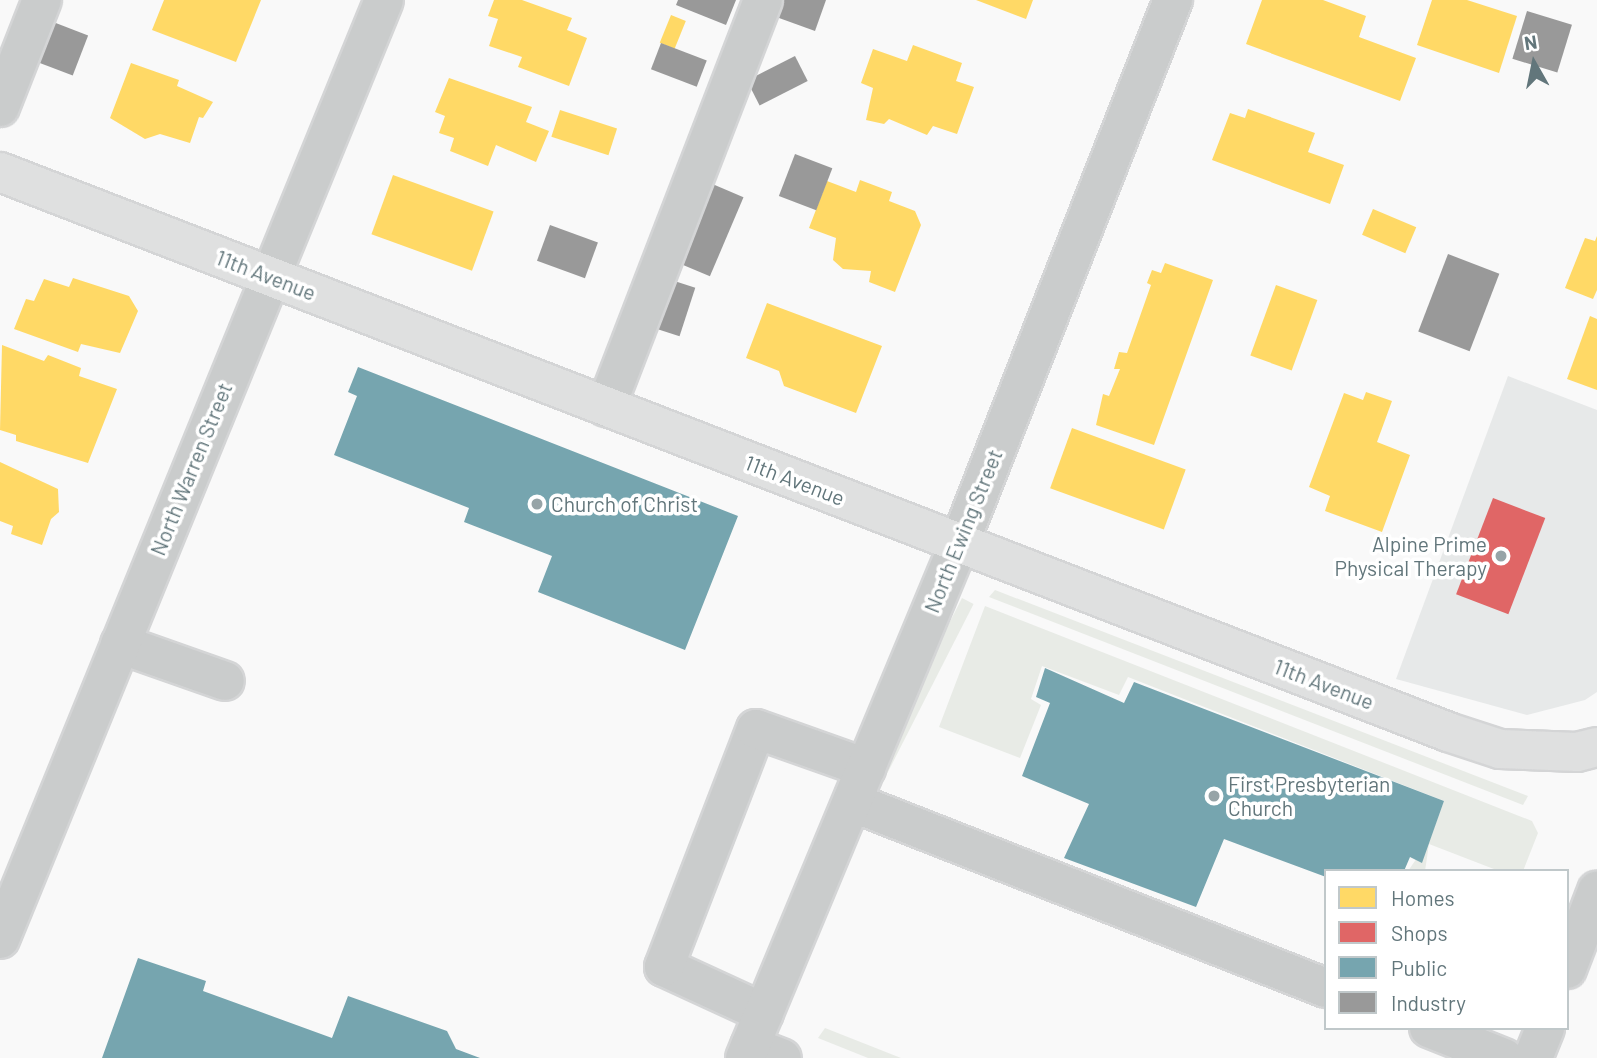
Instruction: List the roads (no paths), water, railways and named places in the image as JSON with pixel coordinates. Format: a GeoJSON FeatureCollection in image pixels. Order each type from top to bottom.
{"type":"FeatureCollection","features":[{"type":"Feature","properties":{"kind":"main road","name":"11th Avenue"},"geometry":{"type":"LineString","coordinates":[[0,172],[959,544],[1500,749],[1577,752],[1597,747]]}},
{"type":"Feature","properties":{"kind":"street"},"geometry":{"type":"LineString","coordinates":[[0,107],[42,0]]}},
{"type":"Feature","properties":{"kind":"street","name":"North Warren Street"},"geometry":{"type":"LineString","coordinates":[[0,939],[384,0]]}},
{"type":"Feature","properties":{"kind":"street"},"geometry":{"type":"LineString","coordinates":[[606,407],[763,0]]}},
{"type":"Feature","properties":{"kind":"street","name":"North Ewing Street"},"geometry":{"type":"LineString","coordinates":[[760,1044],[859,785],[959,544],[1173,0]]}},
{"type":"Feature","properties":{"kind":"street"},"geometry":{"type":"LineString","coordinates":[[120,644],[225,681]]}},
{"type":"Feature","properties":{"kind":"street"},"geometry":{"type":"LineString","coordinates":[[760,1044],[664,967],[756,729],[859,785],[1324,987]]}},
{"type":"Feature","properties":{"kind":"street"},"geometry":{"type":"LineString","coordinates":[[1569,964],[1597,891]]}},
{"type":"Feature","properties":{"kind":"street"},"geometry":{"type":"LineString","coordinates":[[1434,1030],[1504,1058]]}},
{"type":"Feature","properties":{"kind":"street"},"geometry":{"type":"LineString","coordinates":[[1533,1058],[1544,1030]]}},
{"type":"Feature","properties":{"kind":"place","name":"Church of Christ"},"geometry":{"type":"Point","coordinates":[537,504]}},
{"type":"Feature","properties":{"kind":"place","name":"Alpine Prime Physical Therapy"},"geometry":{"type":"Point","coordinates":[1501,556]}},
{"type":"Feature","properties":{"kind":"place","name":"First Presbyterian Church"},"geometry":{"type":"Point","coordinates":[1214,796]}}]}
